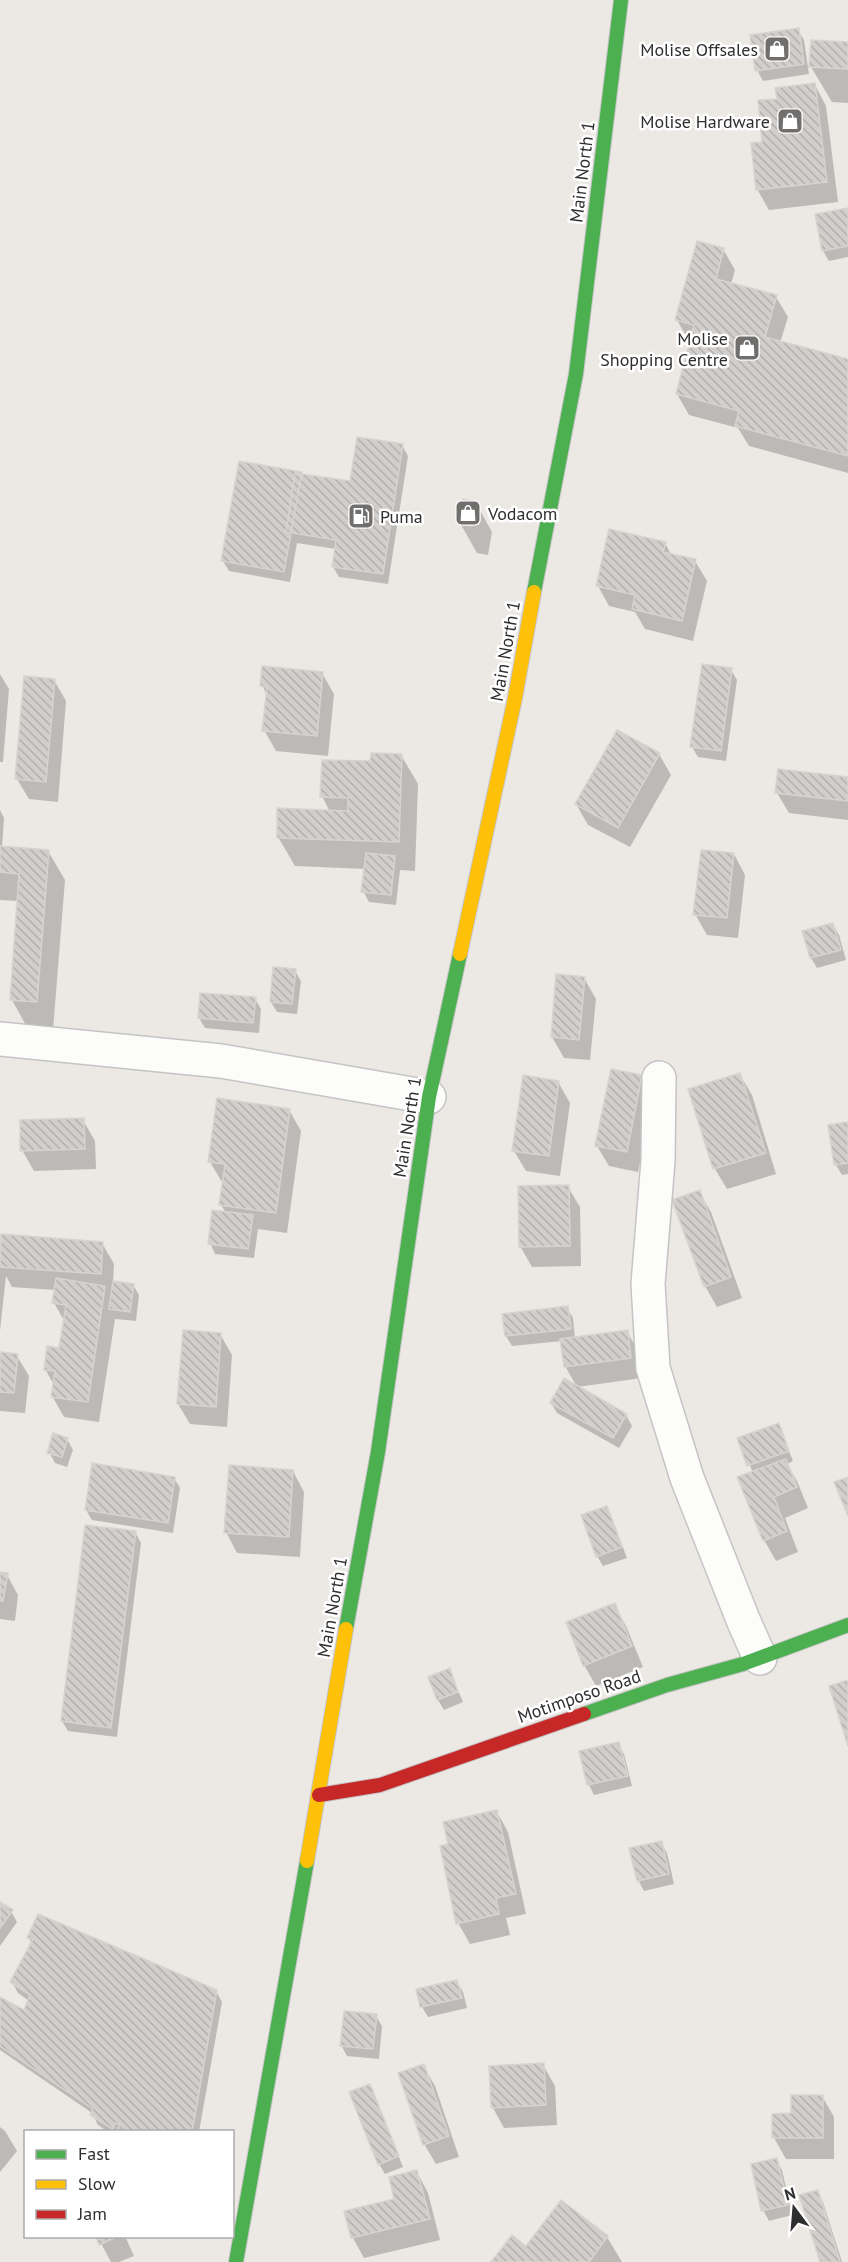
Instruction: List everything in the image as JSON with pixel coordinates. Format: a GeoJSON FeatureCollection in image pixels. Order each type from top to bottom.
{"type":"FeatureCollection","features":[{"type":"Feature","properties":{"kind":"main road","name":"Main North 1"},"geometry":{"type":"LineString","coordinates":[[236,2262],[320,1795],[342,1650],[378,1452],[429,1097],[515,698],[576,374],[621,0]]}},
{"type":"Feature","properties":{"kind":"main road","name":"Motimposo Road"},"geometry":{"type":"LineString","coordinates":[[320,1795],[380,1785],[667,1685],[760,1658],[848,1625]]}},
{"type":"Feature","properties":{"kind":"street"},"geometry":{"type":"LineString","coordinates":[[0,1039],[221,1060],[429,1097]]}},
{"type":"Feature","properties":{"kind":"street"},"geometry":{"type":"LineString","coordinates":[[659,1078],[658,1161],[648,1284],[653,1368],[687,1478],[760,1658]]}},
{"type":"Feature","properties":{"kind":"building","name":"Molise Offsales"},"geometry":{"type":"Polygon","coordinates":[[[799,28],[804,64],[755,71],[750,35],[799,28]]]}},
{"type":"Feature","properties":{"kind":"building"},"geometry":{"type":"Polygon","coordinates":[[[811,40],[848,42],[848,69],[809,67],[811,40]]]}},
{"type":"Feature","properties":{"kind":"building","name":"Molise Hardware"},"geometry":{"type":"Polygon","coordinates":[[[815,83],[827,182],[756,190],[751,143],[762,142],[758,100],[777,99],[775,88],[815,83]]]}},
{"type":"Feature","properties":{"kind":"building"},"geometry":{"type":"Polygon","coordinates":[[[848,208],[848,246],[822,251],[815,214],[848,208]]]}},
{"type":"Feature","properties":{"kind":"building","name":"Molise Shopping Centre"},"geometry":{"type":"Polygon","coordinates":[[[697,241],[724,248],[716,279],[777,295],[765,337],[848,359],[848,456],[735,426],[739,411],[676,394],[694,325],[675,320],[697,241]]]}},
{"type":"Feature","properties":{"kind":"building"},"geometry":{"type":"Polygon","coordinates":[[[357,437],[403,444],[383,574],[332,567],[336,540],[286,532],[295,473],[350,481],[357,437]]]}},
{"type":"Feature","properties":{"kind":"building"},"geometry":{"type":"Polygon","coordinates":[[[239,461],[302,472],[284,572],[221,561],[239,461]]]}},
{"type":"Feature","properties":{"kind":"building","name":"Vodacom"},"geometry":{"type":"Polygon","coordinates":[[[463,499],[477,502],[472,526],[459,524],[463,499]]]}},
{"type":"Feature","properties":{"kind":"building"},"geometry":{"type":"Polygon","coordinates":[[[609,529],[666,542],[663,552],[696,559],[682,621],[632,609],[635,595],[596,586],[609,529]]]}},
{"type":"Feature","properties":{"kind":"building"},"geometry":{"type":"Polygon","coordinates":[[[702,664],[732,668],[721,751],[690,747],[702,664]]]}},
{"type":"Feature","properties":{"kind":"building"},"geometry":{"type":"Polygon","coordinates":[[[262,666],[323,672],[317,736],[262,731],[267,687],[260,686],[262,666]]]}},
{"type":"Feature","properties":{"kind":"building"},"geometry":{"type":"Polygon","coordinates":[[[24,676],[55,679],[46,782],[15,779],[24,676]]]}},
{"type":"Feature","properties":{"kind":"building"},"geometry":{"type":"Polygon","coordinates":[[[617,730],[660,753],[618,828],[575,804],[617,730]]]}},
{"type":"Feature","properties":{"kind":"building"},"geometry":{"type":"Polygon","coordinates":[[[371,753],[402,754],[399,842],[277,838],[277,808],[348,811],[348,798],[320,797],[322,760],[370,761],[371,753]]]}},
{"type":"Feature","properties":{"kind":"building"},"geometry":{"type":"Polygon","coordinates":[[[778,769],[848,777],[848,801],[775,793],[778,769]]]}},
{"type":"Feature","properties":{"kind":"building"},"geometry":{"type":"Polygon","coordinates":[[[0,846],[49,850],[37,1002],[10,1000],[19,874],[0,872],[0,846]]]}},
{"type":"Feature","properties":{"kind":"building"},"geometry":{"type":"Polygon","coordinates":[[[701,850],[734,853],[727,918],[693,915],[701,850]]]}},
{"type":"Feature","properties":{"kind":"building"},"geometry":{"type":"Polygon","coordinates":[[[366,853],[395,856],[391,895],[361,892],[366,853]]]}},
{"type":"Feature","properties":{"kind":"building"},"geometry":{"type":"Polygon","coordinates":[[[833,923],[841,950],[810,958],[802,931],[833,923]]]}},
{"type":"Feature","properties":{"kind":"building"},"geometry":{"type":"Polygon","coordinates":[[[273,967],[296,969],[292,1004],[270,1002],[273,967]]]}},
{"type":"Feature","properties":{"kind":"building"},"geometry":{"type":"Polygon","coordinates":[[[556,974],[585,977],[579,1040],[551,1037],[556,974]]]}},
{"type":"Feature","properties":{"kind":"building"},"geometry":{"type":"Polygon","coordinates":[[[200,993],[256,997],[253,1023],[198,1018],[200,993]]]}},
{"type":"Feature","properties":{"kind":"building"},"geometry":{"type":"Polygon","coordinates":[[[611,1069],[642,1075],[627,1152],[595,1146],[611,1069]]]}},
{"type":"Feature","properties":{"kind":"building"},"geometry":{"type":"Polygon","coordinates":[[[740,1073],[766,1153],[713,1169],[688,1089],[740,1073]]]}},
{"type":"Feature","properties":{"kind":"building"},"geometry":{"type":"Polygon","coordinates":[[[523,1075],[559,1081],[549,1156],[512,1151],[523,1075]]]}},
{"type":"Feature","properties":{"kind":"building"},"geometry":{"type":"Polygon","coordinates":[[[217,1098],[290,1109],[276,1213],[219,1205],[225,1164],[208,1162],[217,1098]]]}},
{"type":"Feature","properties":{"kind":"building"},"geometry":{"type":"Polygon","coordinates":[[[84,1118],[85,1149],[20,1151],[20,1120],[84,1118]]]}},
{"type":"Feature","properties":{"kind":"building"},"geometry":{"type":"Polygon","coordinates":[[[848,1122],[848,1163],[834,1165],[828,1125],[848,1122]]]}},
{"type":"Feature","properties":{"kind":"building"},"geometry":{"type":"Polygon","coordinates":[[[569,1185],[570,1246],[519,1247],[518,1186],[569,1185]]]}},
{"type":"Feature","properties":{"kind":"building"},"geometry":{"type":"Polygon","coordinates":[[[700,1190],[731,1277],[704,1287],[672,1200],[700,1190]]]}},
{"type":"Feature","properties":{"kind":"building"},"geometry":{"type":"Polygon","coordinates":[[[212,1210],[253,1215],[248,1249],[208,1244],[212,1210]]]}},
{"type":"Feature","properties":{"kind":"building"},"geometry":{"type":"Polygon","coordinates":[[[1,1234],[103,1242],[101,1274],[0,1267],[1,1234]]]}},
{"type":"Feature","properties":{"kind":"building"},"geometry":{"type":"Polygon","coordinates":[[[56,1278],[105,1286],[88,1402],[51,1397],[55,1371],[44,1370],[47,1346],[59,1348],[66,1305],[52,1303],[56,1278]]]}},
{"type":"Feature","properties":{"kind":"building"},"geometry":{"type":"Polygon","coordinates":[[[113,1281],[134,1284],[130,1312],[109,1309],[113,1281]]]}},
{"type":"Feature","properties":{"kind":"building"},"geometry":{"type":"Polygon","coordinates":[[[568,1306],[571,1329],[505,1336],[502,1314],[568,1306]]]}},
{"type":"Feature","properties":{"kind":"building"},"geometry":{"type":"Polygon","coordinates":[[[183,1330],[221,1333],[216,1407],[177,1404],[183,1330]]]}},
{"type":"Feature","properties":{"kind":"building"},"geometry":{"type":"Polygon","coordinates":[[[628,1330],[631,1358],[564,1367],[560,1339],[628,1330]]]}},
{"type":"Feature","properties":{"kind":"building"},"geometry":{"type":"Polygon","coordinates":[[[0,1352],[18,1354],[14,1393],[0,1392],[0,1352]]]}},
{"type":"Feature","properties":{"kind":"building"},"geometry":{"type":"Polygon","coordinates":[[[564,1378],[627,1414],[613,1438],[550,1403],[564,1378]]]}},
{"type":"Feature","properties":{"kind":"building"},"geometry":{"type":"Polygon","coordinates":[[[779,1423],[789,1451],[747,1466],[737,1438],[779,1423]]]}},
{"type":"Feature","properties":{"kind":"building"},"geometry":{"type":"Polygon","coordinates":[[[53,1433],[68,1438],[62,1457],[47,1453],[53,1433]]]}},
{"type":"Feature","properties":{"kind":"building"},"geometry":{"type":"Polygon","coordinates":[[[786,1459],[797,1487],[774,1497],[787,1531],[763,1541],[737,1477],[786,1459]]]}},
{"type":"Feature","properties":{"kind":"building"},"geometry":{"type":"Polygon","coordinates":[[[92,1463],[175,1477],[168,1523],[85,1510],[92,1463]]]}},
{"type":"Feature","properties":{"kind":"building"},"geometry":{"type":"Polygon","coordinates":[[[229,1465],[293,1470],[289,1537],[224,1533],[229,1465]]]}},
{"type":"Feature","properties":{"kind":"building"},"geometry":{"type":"Polygon","coordinates":[[[848,1477],[848,1516],[834,1482],[848,1477]]]}},
{"type":"Feature","properties":{"kind":"building"},"geometry":{"type":"Polygon","coordinates":[[[607,1506],[622,1547],[596,1557],[581,1515],[607,1506]]]}},
{"type":"Feature","properties":{"kind":"building"},"geometry":{"type":"Polygon","coordinates":[[[85,1525],[136,1531],[111,1728],[61,1721],[85,1525]]]}},
{"type":"Feature","properties":{"kind":"building"},"geometry":{"type":"Polygon","coordinates":[[[0,1572],[8,1573],[3,1601],[0,1601],[0,1572]]]}},
{"type":"Feature","properties":{"kind":"building"},"geometry":{"type":"Polygon","coordinates":[[[615,1603],[632,1646],[583,1666],[566,1622],[615,1603]]]}},
{"type":"Feature","properties":{"kind":"building"},"geometry":{"type":"Polygon","coordinates":[[[450,1668],[458,1692],[437,1700],[428,1677],[450,1668]]]}},
{"type":"Feature","properties":{"kind":"building"},"geometry":{"type":"Polygon","coordinates":[[[848,1680],[848,1746],[829,1686],[848,1680]]]}},
{"type":"Feature","properties":{"kind":"building"},"geometry":{"type":"Polygon","coordinates":[[[619,1742],[628,1776],[587,1785],[579,1751],[619,1742]]]}},
{"type":"Feature","properties":{"kind":"building"},"geometry":{"type":"Polygon","coordinates":[[[497,1810],[516,1894],[496,1898],[499,1914],[456,1924],[440,1846],[448,1844],[443,1822],[497,1810]]]}},
{"type":"Feature","properties":{"kind":"building"},"geometry":{"type":"Polygon","coordinates":[[[662,1841],[669,1874],[637,1881],[629,1848],[662,1841]]]}},
{"type":"Feature","properties":{"kind":"building"},"geometry":{"type":"Polygon","coordinates":[[[0,1902],[13,1910],[0,1928],[0,1902]]]}},
{"type":"Feature","properties":{"kind":"building"},"geometry":{"type":"Polygon","coordinates":[[[38,1914],[217,1990],[192,2130],[117,2130],[120,2125],[115,2123],[113,2129],[90,2115],[93,2109],[0,2046],[0,1997],[24,2010],[30,1995],[10,1982],[33,1939],[27,1938],[38,1914]]]}},
{"type":"Feature","properties":{"kind":"building"},"geometry":{"type":"Polygon","coordinates":[[[457,1980],[462,1998],[420,2007],[416,1989],[457,1980]]]}},
{"type":"Feature","properties":{"kind":"building"},"geometry":{"type":"Polygon","coordinates":[[[344,2011],[377,2014],[373,2049],[340,2046],[344,2011]]]}},
{"type":"Feature","properties":{"kind":"building"},"geometry":{"type":"Polygon","coordinates":[[[544,2063],[546,2105],[491,2108],[489,2066],[544,2063]]]}},
{"type":"Feature","properties":{"kind":"building"},"geometry":{"type":"Polygon","coordinates":[[[424,2064],[449,2136],[423,2145],[398,2073],[424,2064]]]}},
{"type":"Feature","properties":{"kind":"building"},"geometry":{"type":"Polygon","coordinates":[[[370,2084],[399,2156],[378,2165],[349,2092],[370,2084]]]}},
{"type":"Feature","properties":{"kind":"building"},"geometry":{"type":"Polygon","coordinates":[[[791,2095],[823,2095],[823,2138],[772,2138],[772,2114],[791,2113],[791,2095]]]}},
{"type":"Feature","properties":{"kind":"building"},"geometry":{"type":"Polygon","coordinates":[[[777,2158],[788,2205],[761,2211],[751,2164],[777,2158]]]}},
{"type":"Feature","properties":{"kind":"building"},"geometry":{"type":"Polygon","coordinates":[[[417,2170],[430,2219],[351,2238],[344,2211],[394,2199],[389,2177],[417,2170]]]}},
{"type":"Feature","properties":{"kind":"building"},"geometry":{"type":"Polygon","coordinates":[[[818,2190],[840,2262],[820,2262],[799,2195],[818,2190]]]}},
{"type":"Feature","properties":{"kind":"building"},"geometry":{"type":"Polygon","coordinates":[[[561,2200],[608,2236],[589,2262],[491,2262],[512,2235],[526,2246],[561,2200]]]}},
{"type":"Feature","properties":{"kind":"building"},"geometry":{"type":"Polygon","coordinates":[[[97,2238],[115,2238],[99,2245],[97,2238]]]}},
{"type":"Feature","properties":{"kind":"traffic: fast"},"geometry":{"type":"LineString","coordinates":[[534,592],[576,374],[621,0]]}},
{"type":"Feature","properties":{"kind":"traffic: fast"},"geometry":{"type":"LineString","coordinates":[[346,1629],[378,1452],[429,1097],[460,954]]}},
{"type":"Feature","properties":{"kind":"traffic: fast"},"geometry":{"type":"LineString","coordinates":[[584,1714],[667,1685],[743,1664],[848,1625]]}},
{"type":"Feature","properties":{"kind":"traffic: fast"},"geometry":{"type":"LineString","coordinates":[[236,2262],[307,1861]]}},
{"type":"Feature","properties":{"kind":"traffic: slow"},"geometry":{"type":"LineString","coordinates":[[460,954],[515,698],[534,592]]}},
{"type":"Feature","properties":{"kind":"traffic: slow"},"geometry":{"type":"LineString","coordinates":[[307,1861],[346,1629]]}},
{"type":"Feature","properties":{"kind":"traffic: jam"},"geometry":{"type":"LineString","coordinates":[[319,1795],[380,1785],[584,1714]]}},
{"type":"Feature","properties":{"kind":"place","name":"Molise Offsales"},"geometry":{"type":"Point","coordinates":[777,49]}},
{"type":"Feature","properties":{"kind":"place","name":"Molise Hardware"},"geometry":{"type":"Point","coordinates":[790,121]}},
{"type":"Feature","properties":{"kind":"place","name":"Molise Shopping Centre"},"geometry":{"type":"Point","coordinates":[747,348]}},
{"type":"Feature","properties":{"kind":"place","name":"Vodacom"},"geometry":{"type":"Point","coordinates":[468,513]}},
{"type":"Feature","properties":{"kind":"place","name":"Puma"},"geometry":{"type":"Point","coordinates":[361,516]}}]}
